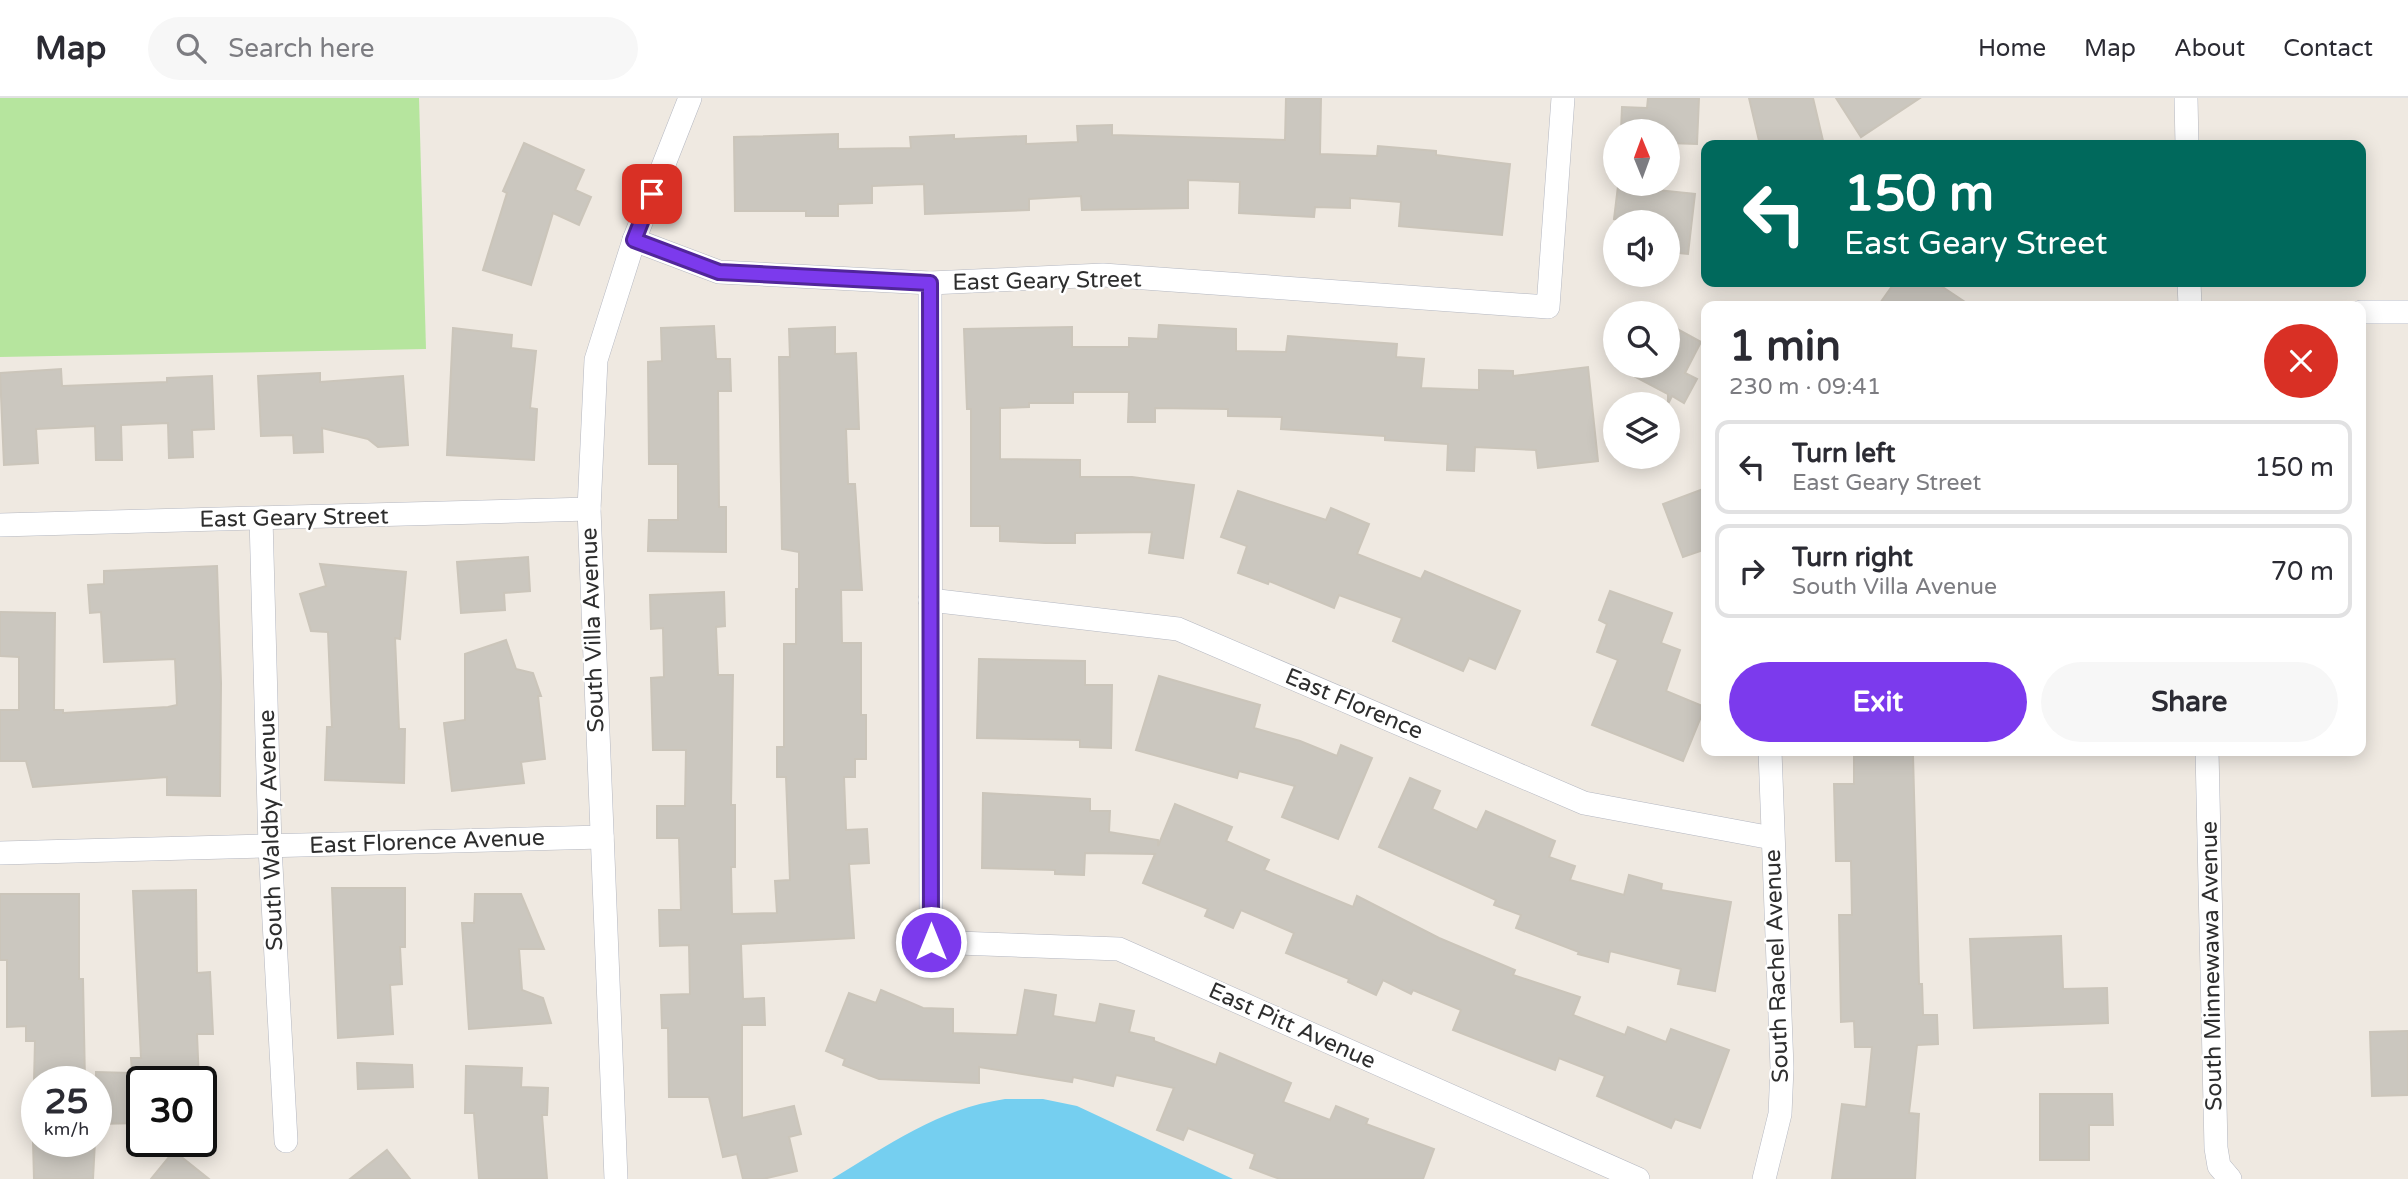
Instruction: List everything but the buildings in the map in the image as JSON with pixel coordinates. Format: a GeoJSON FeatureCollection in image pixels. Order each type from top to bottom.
{"type":"FeatureCollection","features":[{"type":"Feature","properties":{"kind":"street","name":"South Villa Avenue"},"geometry":{"type":"LineString","coordinates":[[616,1179],[589,509],[596,360],[634,240],[690,98]]}},
{"type":"Feature","properties":{"kind":"street","name":"East Geary Street"},"geometry":{"type":"LineString","coordinates":[[634,240],[719,272],[930,283],[1102,275],[1548,307],[1563,98]]}},
{"type":"Feature","properties":{"kind":"street"},"geometry":{"type":"LineString","coordinates":[[2186,98],[2187,140]]}},
{"type":"Feature","properties":{"kind":"street"},"geometry":{"type":"LineString","coordinates":[[930,283],[930,600]]}},
{"type":"Feature","properties":{"kind":"street"},"geometry":{"type":"LineString","coordinates":[[2366,312],[2408,312]]}},
{"type":"Feature","properties":{"kind":"street","name":"East Geary Street"},"geometry":{"type":"LineString","coordinates":[[0,525],[589,509]]}},
{"type":"Feature","properties":{"kind":"street","name":"South Waldby Avenue"},"geometry":{"type":"LineString","coordinates":[[261,518],[270,847],[286,1141]]}},
{"type":"Feature","properties":{"kind":"street","name":"East Florence"},"geometry":{"type":"LineString","coordinates":[[930,600],[1178,629],[1584,803],[1772,838]]}},
{"type":"Feature","properties":{"kind":"street","name":"East Pitt Avenue"},"geometry":{"type":"LineString","coordinates":[[930,600],[931,942],[1119,949],[1638,1179]]}},
{"type":"Feature","properties":{"kind":"street","name":"South Rachel Avenue"},"geometry":{"type":"LineString","coordinates":[[1764,1179],[1780,1114],[1782,1068],[1770,756]]}},
{"type":"Feature","properties":{"kind":"street","name":"South Minnewawa Avenue"},"geometry":{"type":"LineString","coordinates":[[2207,756],[2216,1148],[2219,1166],[2229,1179]]}},
{"type":"Feature","properties":{"kind":"street","name":"East Florence Avenue"},"geometry":{"type":"LineString","coordinates":[[0,853],[602,837]]}},
{"type":"Feature","properties":{"kind":"green space"},"geometry":{"type":"Polygon","coordinates":[[[0,98],[419,98],[426,349],[0,357],[0,98]]]}},
{"type":"Feature","properties":{"kind":"water"},"geometry":{"type":"Polygon","coordinates":[[[1005,1099],[1043,1099],[1077,1106],[1233,1179],[832,1179],[936,1119],[1005,1099]]]}},
{"type":"Feature","properties":{"kind":"route"},"geometry":{"type":"LineString","coordinates":[[652,194],[634,240],[719,272],[930,283],[931,942]]}}]}
